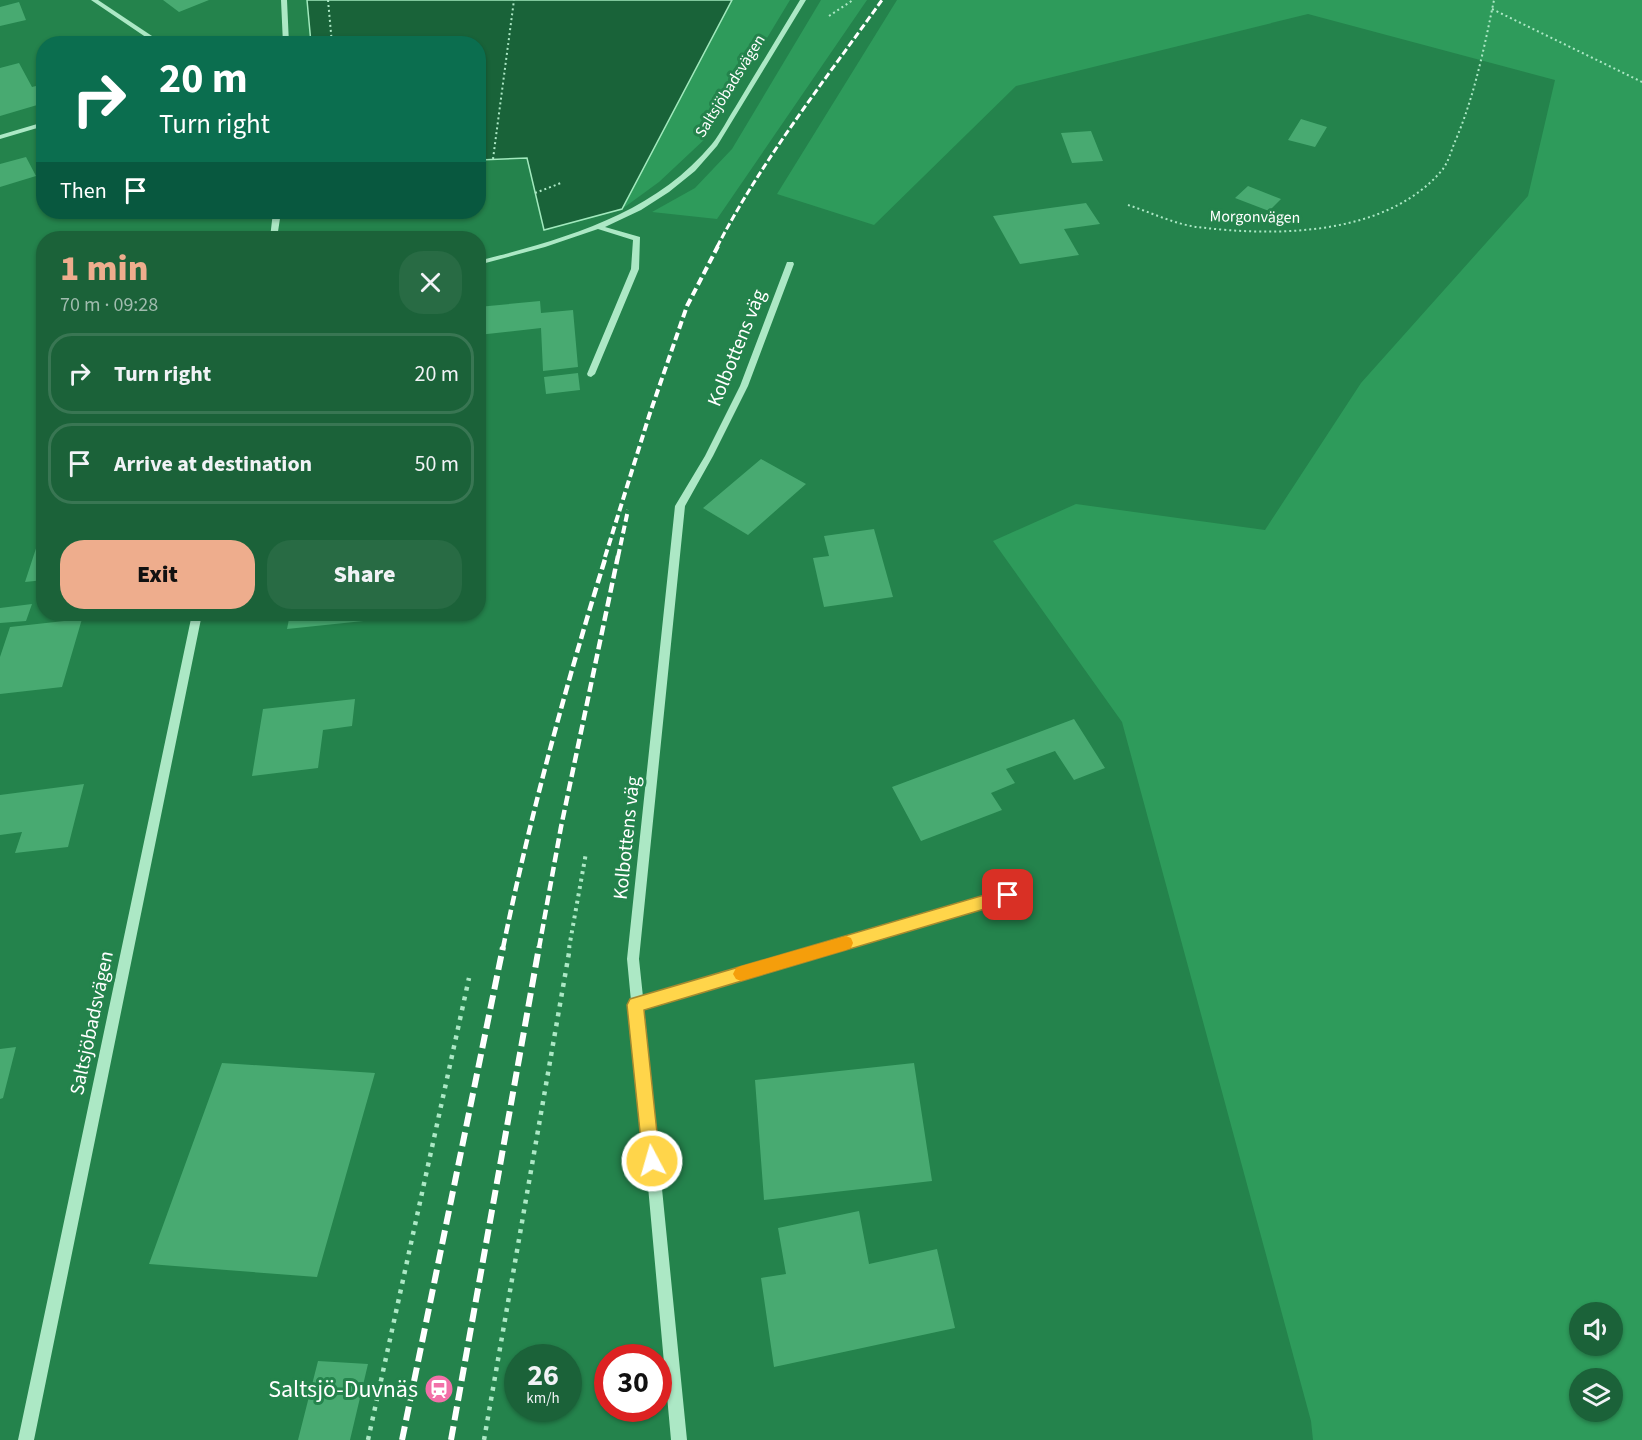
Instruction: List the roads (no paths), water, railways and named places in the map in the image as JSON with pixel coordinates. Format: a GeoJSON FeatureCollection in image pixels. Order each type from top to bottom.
{"type":"FeatureCollection","features":[{"type":"Feature","properties":{"kind":"street"},"geometry":{"type":"LineString","coordinates":[[94,0],[149,36]]}},
{"type":"Feature","properties":{"kind":"street"},"geometry":{"type":"LineString","coordinates":[[284,0],[286,36]]}},
{"type":"Feature","properties":{"kind":"street","name":"Saltsjöbadsvägen"},"geometry":{"type":"LineString","coordinates":[[486,261],[538,248],[599,227],[653,199],[683,177],[715,145],[803,0]]}},
{"type":"Feature","properties":{"kind":"street"},"geometry":{"type":"LineString","coordinates":[[0,136],[36,126]]}},
{"type":"Feature","properties":{"kind":"street"},"geometry":{"type":"LineString","coordinates":[[591,374],[635,269],[637,239],[599,227]]}},
{"type":"Feature","properties":{"kind":"street","name":"Kolbottens väg"},"geometry":{"type":"LineString","coordinates":[[679,1440],[635,1005],[633,959],[680,506],[709,456],[744,386],[790,264]]}},
{"type":"Feature","properties":{"kind":"street","name":"Saltsjöbadsvägen"},"geometry":{"type":"LineString","coordinates":[[26,1440],[196,621]]}},
{"type":"Feature","properties":{"kind":"street"},"geometry":{"type":"LineString","coordinates":[[635,1005],[1008,895]]}},
{"type":"Feature","properties":{"kind":"railway"},"geometry":{"type":"LineString","coordinates":[[717,247],[774,152],[882,0]]}},
{"type":"Feature","properties":{"kind":"railway"},"geometry":{"type":"LineString","coordinates":[[605,557],[649,416],[687,306],[718,246]]}},
{"type":"Feature","properties":{"kind":"railway"},"geometry":{"type":"LineString","coordinates":[[618,557],[628,510]]}},
{"type":"Feature","properties":{"kind":"railway"},"geometry":{"type":"LineString","coordinates":[[503,948],[550,751],[606,556]]}},
{"type":"Feature","properties":{"kind":"railway"},"geometry":{"type":"LineString","coordinates":[[539,948],[561,827],[618,556]]}},
{"type":"Feature","properties":{"kind":"railway"},"geometry":{"type":"LineString","coordinates":[[402,1440],[503,947]]}},
{"type":"Feature","properties":{"kind":"railway"},"geometry":{"type":"LineString","coordinates":[[451,1440],[539,947]]}},
{"type":"Feature","properties":{"kind":"place","name":"Saltsjö-Duvnäs"},"geometry":{"type":"Point","coordinates":[439,1389]}}]}
